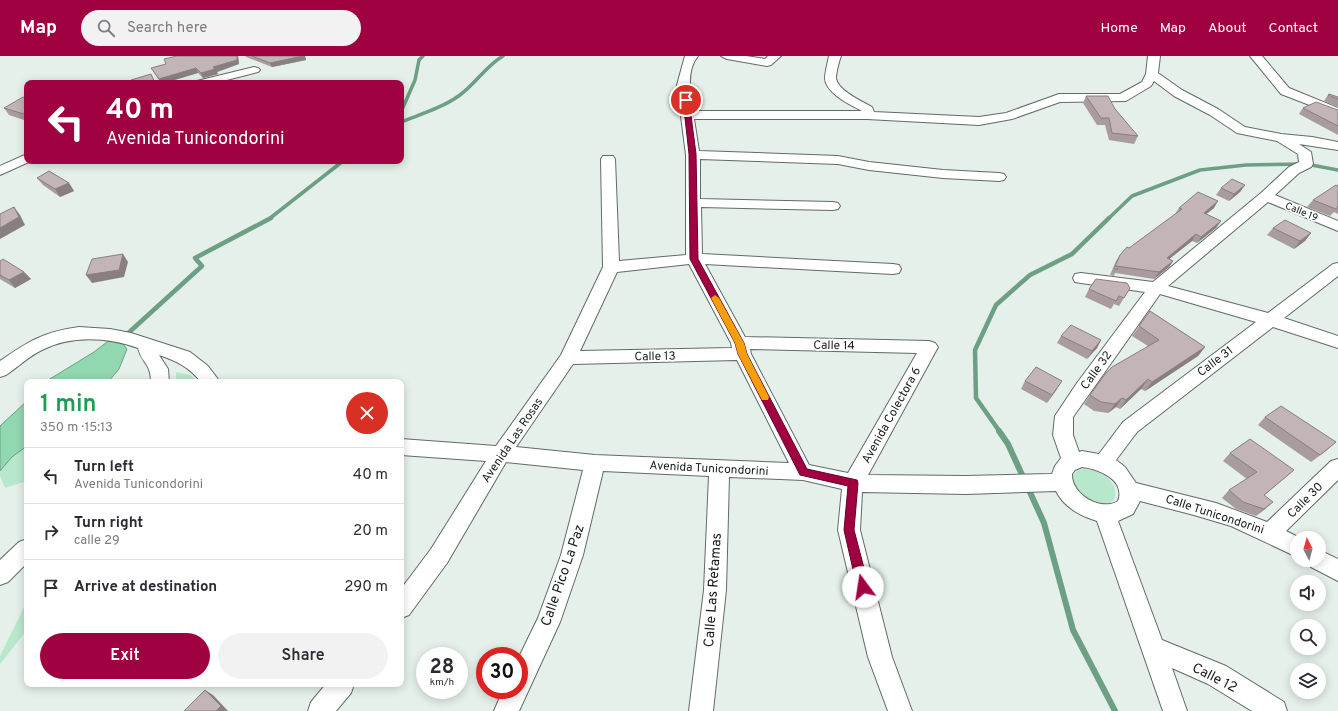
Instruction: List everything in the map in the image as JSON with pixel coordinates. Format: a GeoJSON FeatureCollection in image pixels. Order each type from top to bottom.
{"type":"FeatureCollection","features":[{"type":"Feature","properties":{"kind":"street"},"geometry":{"type":"LineString","coordinates":[[692,56],[689,58],[683,85],[693,154],[694,259],[804,472]]}},
{"type":"Feature","properties":{"kind":"street"},"geometry":{"type":"LineString","coordinates":[[727,56],[767,63],[775,56]]}},
{"type":"Feature","properties":{"kind":"street"},"geometry":{"type":"LineString","coordinates":[[835,56],[830,75],[831,82],[836,89],[868,110],[867,115]]}},
{"type":"Feature","properties":{"kind":"street"},"geometry":{"type":"LineString","coordinates":[[688,115],[867,115],[979,121],[1008,116],[1059,98],[1122,98],[1147,84],[1152,74],[1154,56]]}},
{"type":"Feature","properties":{"kind":"street"},"geometry":{"type":"LineString","coordinates":[[1256,56],[1285,91],[1338,112]]}},
{"type":"Feature","properties":{"kind":"street"},"geometry":{"type":"LineString","coordinates":[[213,80],[254,70]]}},
{"type":"Feature","properties":{"kind":"street"},"geometry":{"type":"LineString","coordinates":[[1152,74],[1178,93],[1214,112],[1241,130],[1282,138],[1312,141],[1338,146]]}},
{"type":"Feature","properties":{"kind":"street","name":"Calle 32"},"geometry":{"type":"LineString","coordinates":[[1072,461],[1063,435],[1064,416],[1156,288],[1266,196],[1294,170],[1306,164],[1304,152],[1282,138]]}},
{"type":"Feature","properties":{"kind":"street"},"geometry":{"type":"LineString","coordinates":[[693,154],[838,160],[869,166],[943,174],[999,177]]}},
{"type":"Feature","properties":{"kind":"street"},"geometry":{"type":"LineString","coordinates":[[0,171],[24,159]]}},
{"type":"Feature","properties":{"kind":"street"},"geometry":{"type":"LineString","coordinates":[[608,159],[611,267],[694,259],[893,269]]}},
{"type":"Feature","properties":{"kind":"street","name":"Calle 19"},"geometry":{"type":"LineString","coordinates":[[1266,196],[1338,226]]}},
{"type":"Feature","properties":{"kind":"street"},"geometry":{"type":"LineString","coordinates":[[694,203],[833,206]]}},
{"type":"Feature","properties":{"kind":"street","name":"Avenida Las Rosas"},"geometry":{"type":"LineString","coordinates":[[404,603],[439,556],[501,454],[568,358],[611,267]]}},
{"type":"Feature","properties":{"kind":"street","name":"Calle 31"},"geometry":{"type":"LineString","coordinates":[[1103,463],[1130,427],[1338,268]]}},
{"type":"Feature","properties":{"kind":"street"},"geometry":{"type":"LineString","coordinates":[[1081,278],[1156,288],[1271,320],[1338,342]]}},
{"type":"Feature","properties":{"kind":"street"},"geometry":{"type":"LineString","coordinates":[[0,370],[34,346],[57,336],[79,333],[110,336],[139,342],[184,357],[202,371],[209,379]]}},
{"type":"Feature","properties":{"kind":"street"},"geometry":{"type":"LineString","coordinates":[[139,342],[157,363],[161,372],[160,379]]}},
{"type":"Feature","properties":{"kind":"street","name":"Calle 14"},"geometry":{"type":"LineString","coordinates":[[741,348],[929,347]]}},
{"type":"Feature","properties":{"kind":"street","name":"Avenida Colectora 6"},"geometry":{"type":"LineString","coordinates":[[853,483],[929,347]]}},
{"type":"Feature","properties":{"kind":"street","name":"Calle 13"},"geometry":{"type":"LineString","coordinates":[[568,358],[741,348]]}},
{"type":"Feature","properties":{"kind":"street","name":"Avenida Tunicondorini"},"geometry":{"type":"LineString","coordinates":[[404,447],[501,454],[595,463],[804,472],[853,483],[966,485],[1016,482],[1053,482]]}},
{"type":"Feature","properties":{"kind":"street"},"geometry":{"type":"LineString","coordinates":[[1082,459],[1103,463],[1120,475],[1130,490],[1131,498],[1128,505],[1123,510],[1104,514],[1093,511],[1082,506],[1066,491],[1053,482],[1065,466],[1072,461],[1082,459]]}},
{"type":"Feature","properties":{"kind":"street","name":"Calle Pico La Paz"},"geometry":{"type":"LineString","coordinates":[[528,664],[548,622],[572,556],[595,463]]}},
{"type":"Feature","properties":{"kind":"street","name":"Calle 30"},"geometry":{"type":"LineString","coordinates":[[1271,532],[1338,466]]}},
{"type":"Feature","properties":{"kind":"street","name":"Calle Las Retamas"},"geometry":{"type":"LineString","coordinates":[[702,711],[715,590],[719,469]]}},
{"type":"Feature","properties":{"kind":"street"},"geometry":{"type":"LineString","coordinates":[[853,483],[849,530],[880,657],[900,711]]}},
{"type":"Feature","properties":{"kind":"street","name":"Calle Tunicondorini"},"geometry":{"type":"LineString","coordinates":[[1130,490],[1206,509],[1271,532],[1290,543]]}},
{"type":"Feature","properties":{"kind":"street"},"geometry":{"type":"LineString","coordinates":[[1104,514],[1175,711]]}},
{"type":"Feature","properties":{"kind":"street"},"geometry":{"type":"LineString","coordinates":[[0,576],[24,552]]}},
{"type":"Feature","properties":{"kind":"street"},"geometry":{"type":"LineString","coordinates":[[1326,564],[1338,570]]}},
{"type":"Feature","properties":{"kind":"street","name":"Calle 12"},"geometry":{"type":"LineString","coordinates":[[1152,648],[1217,675],[1276,711]]}},
{"type":"Feature","properties":{"kind":"street"},"geometry":{"type":"LineString","coordinates":[[320,711],[340,687]]}},
{"type":"Feature","properties":{"kind":"street"},"geometry":{"type":"LineString","coordinates":[[506,711],[512,699]]}},
{"type":"Feature","properties":{"kind":"shaded area"},"geometry":{"type":"Polygon","coordinates":[[[116,335],[127,349],[119,369],[111,379],[50,379],[94,352],[116,335]]]}},
{"type":"Feature","properties":{"kind":"shaded area"},"geometry":{"type":"Polygon","coordinates":[[[176,372],[191,375],[194,379],[176,379],[176,372]]]}},
{"type":"Feature","properties":{"kind":"shaded area"},"geometry":{"type":"Polygon","coordinates":[[[24,404],[24,448],[12,457],[0,471],[0,426],[24,404]]]}},
{"type":"Feature","properties":{"kind":"shaded area"},"geometry":{"type":"Polygon","coordinates":[[[24,448],[24,482],[5,488],[0,476],[0,471],[12,457],[24,448]]]}},
{"type":"Feature","properties":{"kind":"shaded area"},"geometry":{"type":"Polygon","coordinates":[[[1084,469],[1096,471],[1106,476],[1112,483],[1115,490],[1115,497],[1112,502],[1107,505],[1098,504],[1078,495],[1071,478],[1078,470],[1084,469]]]}},
{"type":"Feature","properties":{"kind":"shaded area"},"geometry":{"type":"Polygon","coordinates":[[[24,607],[24,634],[0,664],[0,656],[24,607]]]}},
{"type":"Feature","properties":{"kind":"building"},"geometry":{"type":"Polygon","coordinates":[[[177,56],[237,56],[237,60],[213,67],[215,69],[201,73],[196,68],[159,79],[151,68],[166,64],[164,59],[177,56]]]}},
{"type":"Feature","properties":{"kind":"building"},"geometry":{"type":"Polygon","coordinates":[[[252,56],[303,56],[270,63],[252,56]]]}},
{"type":"Feature","properties":{"kind":"building"},"geometry":{"type":"Polygon","coordinates":[[[151,74],[154,80],[131,80],[151,74]]]}},
{"type":"Feature","properties":{"kind":"building"},"geometry":{"type":"Polygon","coordinates":[[[1328,95],[1338,97],[1338,99],[1328,95]]]}},
{"type":"Feature","properties":{"kind":"building"},"geometry":{"type":"Polygon","coordinates":[[[1086,96],[1108,96],[1115,109],[1138,136],[1112,133],[1109,118],[1101,118],[1086,96]]]}},
{"type":"Feature","properties":{"kind":"building"},"geometry":{"type":"Polygon","coordinates":[[[23,97],[24,98],[24,114],[4,108],[23,97]]]}},
{"type":"Feature","properties":{"kind":"building"},"geometry":{"type":"Polygon","coordinates":[[[1316,102],[1338,110],[1338,126],[1303,108],[1316,102]]]}},
{"type":"Feature","properties":{"kind":"building"},"geometry":{"type":"Polygon","coordinates":[[[49,171],[69,183],[55,189],[37,178],[49,171]]]}},
{"type":"Feature","properties":{"kind":"building"},"geometry":{"type":"Polygon","coordinates":[[[1232,179],[1245,185],[1234,194],[1221,188],[1232,179]]]}},
{"type":"Feature","properties":{"kind":"building"},"geometry":{"type":"Polygon","coordinates":[[[1336,185],[1338,186],[1338,206],[1336,209],[1313,200],[1336,185]]]}},
{"type":"Feature","properties":{"kind":"building"},"geometry":{"type":"Polygon","coordinates":[[[1198,192],[1218,201],[1204,213],[1221,221],[1201,237],[1196,234],[1167,258],[1173,261],[1159,272],[1116,266],[1118,269],[1114,269],[1120,255],[1127,247],[1129,248],[1182,209],[1179,208],[1198,192]]]}},
{"type":"Feature","properties":{"kind":"building"},"geometry":{"type":"Polygon","coordinates":[[[14,207],[19,217],[0,228],[0,214],[14,207]]]}},
{"type":"Feature","properties":{"kind":"building"},"geometry":{"type":"Polygon","coordinates":[[[1285,220],[1311,233],[1300,241],[1273,228],[1285,220]]]}},
{"type":"Feature","properties":{"kind":"building"},"geometry":{"type":"Polygon","coordinates":[[[123,254],[119,270],[86,275],[92,259],[123,254]]]}},
{"type":"Feature","properties":{"kind":"building"},"geometry":{"type":"Polygon","coordinates":[[[3,259],[24,272],[9,280],[0,275],[0,261],[3,259]]]}},
{"type":"Feature","properties":{"kind":"building"},"geometry":{"type":"Polygon","coordinates":[[[1096,279],[1127,283],[1130,288],[1124,298],[1119,296],[1116,301],[1089,289],[1096,279]]]}},
{"type":"Feature","properties":{"kind":"building"},"geometry":{"type":"Polygon","coordinates":[[[1150,311],[1205,347],[1152,382],[1148,379],[1126,400],[1122,398],[1115,404],[1101,402],[1090,395],[1106,373],[1112,367],[1159,340],[1139,326],[1150,311]]]}},
{"type":"Feature","properties":{"kind":"building"},"geometry":{"type":"Polygon","coordinates":[[[1071,325],[1101,340],[1092,351],[1061,336],[1071,325]]]}},
{"type":"Feature","properties":{"kind":"building"},"geometry":{"type":"Polygon","coordinates":[[[1036,367],[1062,381],[1052,395],[1025,381],[1036,367]]]}},
{"type":"Feature","properties":{"kind":"building"},"geometry":{"type":"Polygon","coordinates":[[[1281,406],[1336,442],[1320,455],[1265,417],[1281,406]]]}},
{"type":"Feature","properties":{"kind":"building"},"geometry":{"type":"Polygon","coordinates":[[[1250,439],[1294,470],[1264,495],[1273,502],[1264,509],[1243,502],[1229,490],[1257,472],[1230,453],[1250,439]]]}},
{"type":"Feature","properties":{"kind":"building"},"geometry":{"type":"Polygon","coordinates":[[[205,690],[221,706],[216,711],[184,711],[205,690]]]}},
{"type":"Feature","properties":{"kind":"waterway"},"geometry":{"type":"LineString","coordinates":[[404,105],[415,80],[419,60],[423,56]]}},
{"type":"Feature","properties":{"kind":"waterway"},"geometry":{"type":"LineString","coordinates":[[404,121],[453,100],[503,56]]}},
{"type":"Feature","properties":{"kind":"waterway"},"geometry":{"type":"LineString","coordinates":[[269,219],[339,164]]}},
{"type":"Feature","properties":{"kind":"waterway"},"geometry":{"type":"LineString","coordinates":[[1108,219],[1132,196],[1200,170],[1246,165],[1306,164],[1338,170]]}},
{"type":"Feature","properties":{"kind":"waterway"},"geometry":{"type":"LineString","coordinates":[[125,336],[202,266],[195,258],[271,218]]}},
{"type":"Feature","properties":{"kind":"waterway"},"geometry":{"type":"LineString","coordinates":[[1000,432],[976,398],[975,350],[996,305],[1030,275],[1072,254],[1109,218]]}},
{"type":"Feature","properties":{"kind":"waterway"},"geometry":{"type":"LineString","coordinates":[[999,431],[1008,444],[1044,523],[1073,630],[1115,711]]}},
{"type":"Feature","properties":{"kind":"slow traffic"},"geometry":{"type":"LineString","coordinates":[[715,298],[740,343],[742,354],[765,397]]}},
{"type":"Feature","properties":{"kind":"route"},"geometry":{"type":"LineString","coordinates":[[686,100],[693,154],[694,259],[740,343],[742,354],[804,472],[853,483],[849,530],[863,587]]}}]}
